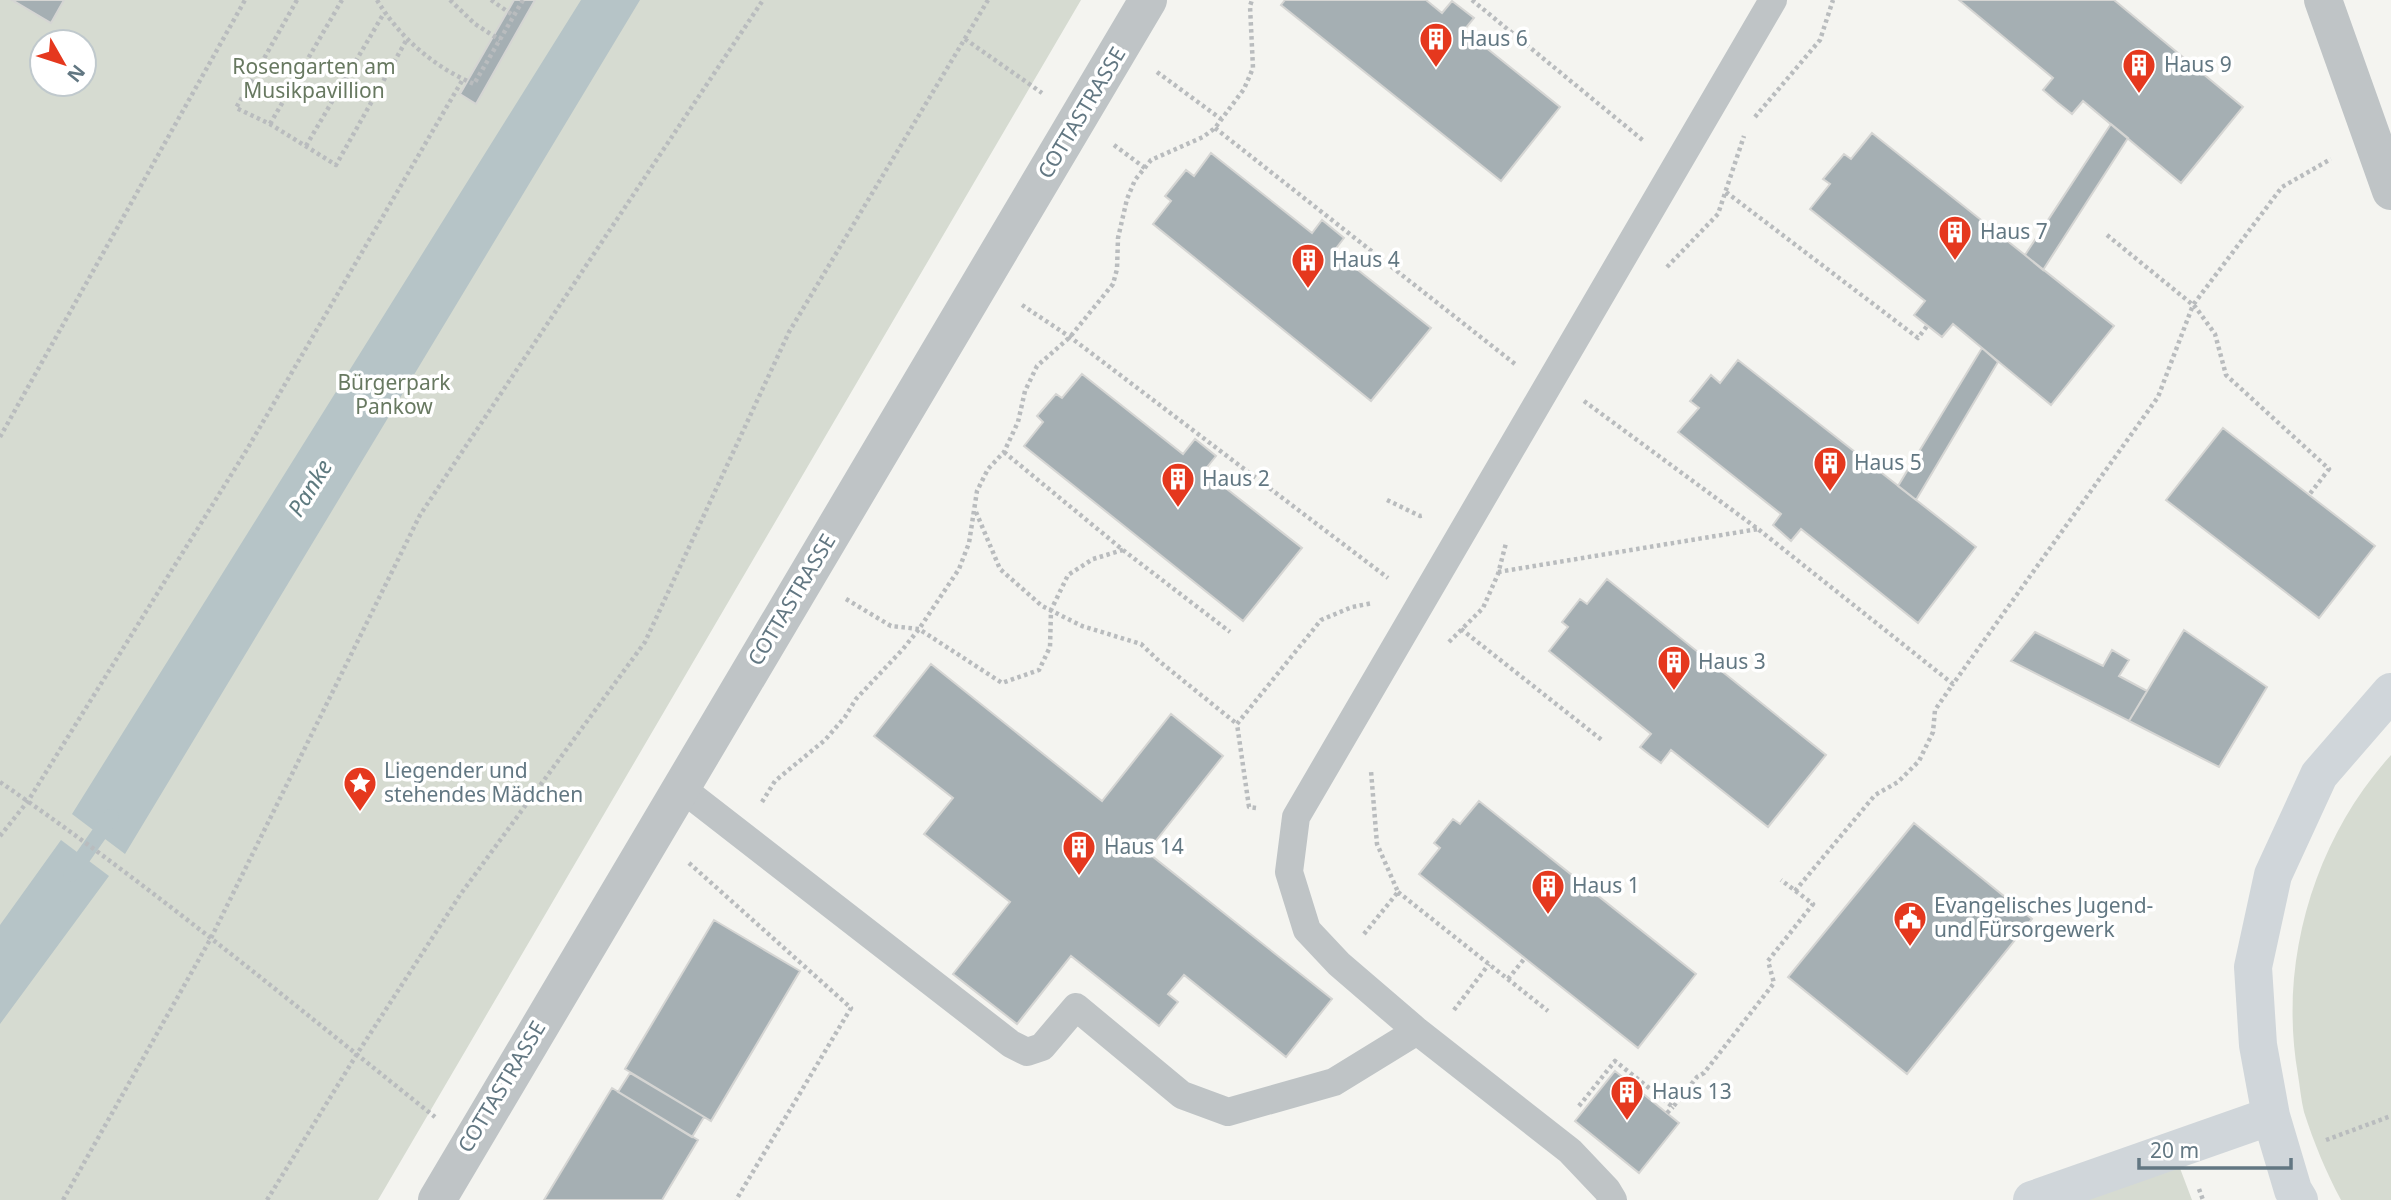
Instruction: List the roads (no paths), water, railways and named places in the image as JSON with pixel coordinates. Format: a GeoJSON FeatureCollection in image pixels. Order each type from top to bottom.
{"type":"FeatureCollection","features":[{"type":"Feature","properties":{"kind":"main road"},"geometry":{"type":"LineString","coordinates":[[2285,1186],[2258,1045],[2253,967],[2273,875],[2319,775],[2391,692]]}},
{"type":"Feature","properties":{"kind":"main road"},"geometry":{"type":"LineString","coordinates":[[2032,1200],[2271,1116]]}},
{"type":"Feature","properties":{"kind":"street","name":"COTTASTRASSE"},"geometry":{"type":"LineString","coordinates":[[436,1200],[1148,0]]}},
{"type":"Feature","properties":{"kind":"street"},"geometry":{"type":"LineString","coordinates":[[2323,0],[2391,191]]}},
{"type":"Feature","properties":{"kind":"lane"},"geometry":{"type":"LineString","coordinates":[[1613,1200],[1607,1190],[1570,1152],[1423,1036],[1339,964],[1307,930],[1289,872],[1296,817],[1773,0]]}},
{"type":"Feature","properties":{"kind":"lane"},"geometry":{"type":"LineString","coordinates":[[680,787],[1011,1045],[1027,1052],[1042,1047],[1076,1007],[1182,1095],[1228,1112],[1334,1082],[1423,1036]]}},
{"type":"Feature","properties":{"kind":"water"},"geometry":{"type":"Polygon","coordinates":[[[581,0],[640,0],[125,854],[72,814],[581,0]]]}},
{"type":"Feature","properties":{"kind":"water"},"geometry":{"type":"Polygon","coordinates":[[[61,840],[109,876],[0,1024],[0,925],[61,840]]]}},
{"type":"Feature","properties":{"kind":"waterway","name":"Panke"},"geometry":{"type":"LineString","coordinates":[[71,874],[111,817]]}},
{"type":"Feature","properties":{"kind":"place","name":"Haus 6"},"geometry":{"type":"Point","coordinates":[1436,69]}},
{"type":"Feature","properties":{"kind":"place","name":"Haus 9"},"geometry":{"type":"Point","coordinates":[2139,95]}},
{"type":"Feature","properties":{"kind":"place","name":"Haus 7"},"geometry":{"type":"Point","coordinates":[1955,262]}},
{"type":"Feature","properties":{"kind":"place","name":"Haus 4"},"geometry":{"type":"Point","coordinates":[1308,290]}},
{"type":"Feature","properties":{"kind":"place","name":"Haus 5"},"geometry":{"type":"Point","coordinates":[1830,493]}},
{"type":"Feature","properties":{"kind":"place","name":"Haus 2"},"geometry":{"type":"Point","coordinates":[1178,509]}},
{"type":"Feature","properties":{"kind":"place","name":"Haus 3"},"geometry":{"type":"Point","coordinates":[1674,692]}},
{"type":"Feature","properties":{"kind":"place","name":"Liegender und stehendes Mädchen"},"geometry":{"type":"Point","coordinates":[360,813]}},
{"type":"Feature","properties":{"kind":"place","name":"Haus 14"},"geometry":{"type":"Point","coordinates":[1079,877]}},
{"type":"Feature","properties":{"kind":"place","name":"Haus 1"},"geometry":{"type":"Point","coordinates":[1548,916]}},
{"type":"Feature","properties":{"kind":"place","name":"Evangelisches Jugend- und Fürsorgewerk"},"geometry":{"type":"Point","coordinates":[1910,948]}},
{"type":"Feature","properties":{"kind":"place","name":"Haus 13"},"geometry":{"type":"Point","coordinates":[1627,1122]}},
{"type":"Feature","properties":{"kind":"park label","name":"Rosengarten am Musikpavillion"},"geometry":{"type":"Point","coordinates":[314,79]}},
{"type":"Feature","properties":{"kind":"park label","name":"Bürgerpark Pankow"},"geometry":{"type":"Point","coordinates":[394,395]}}]}
